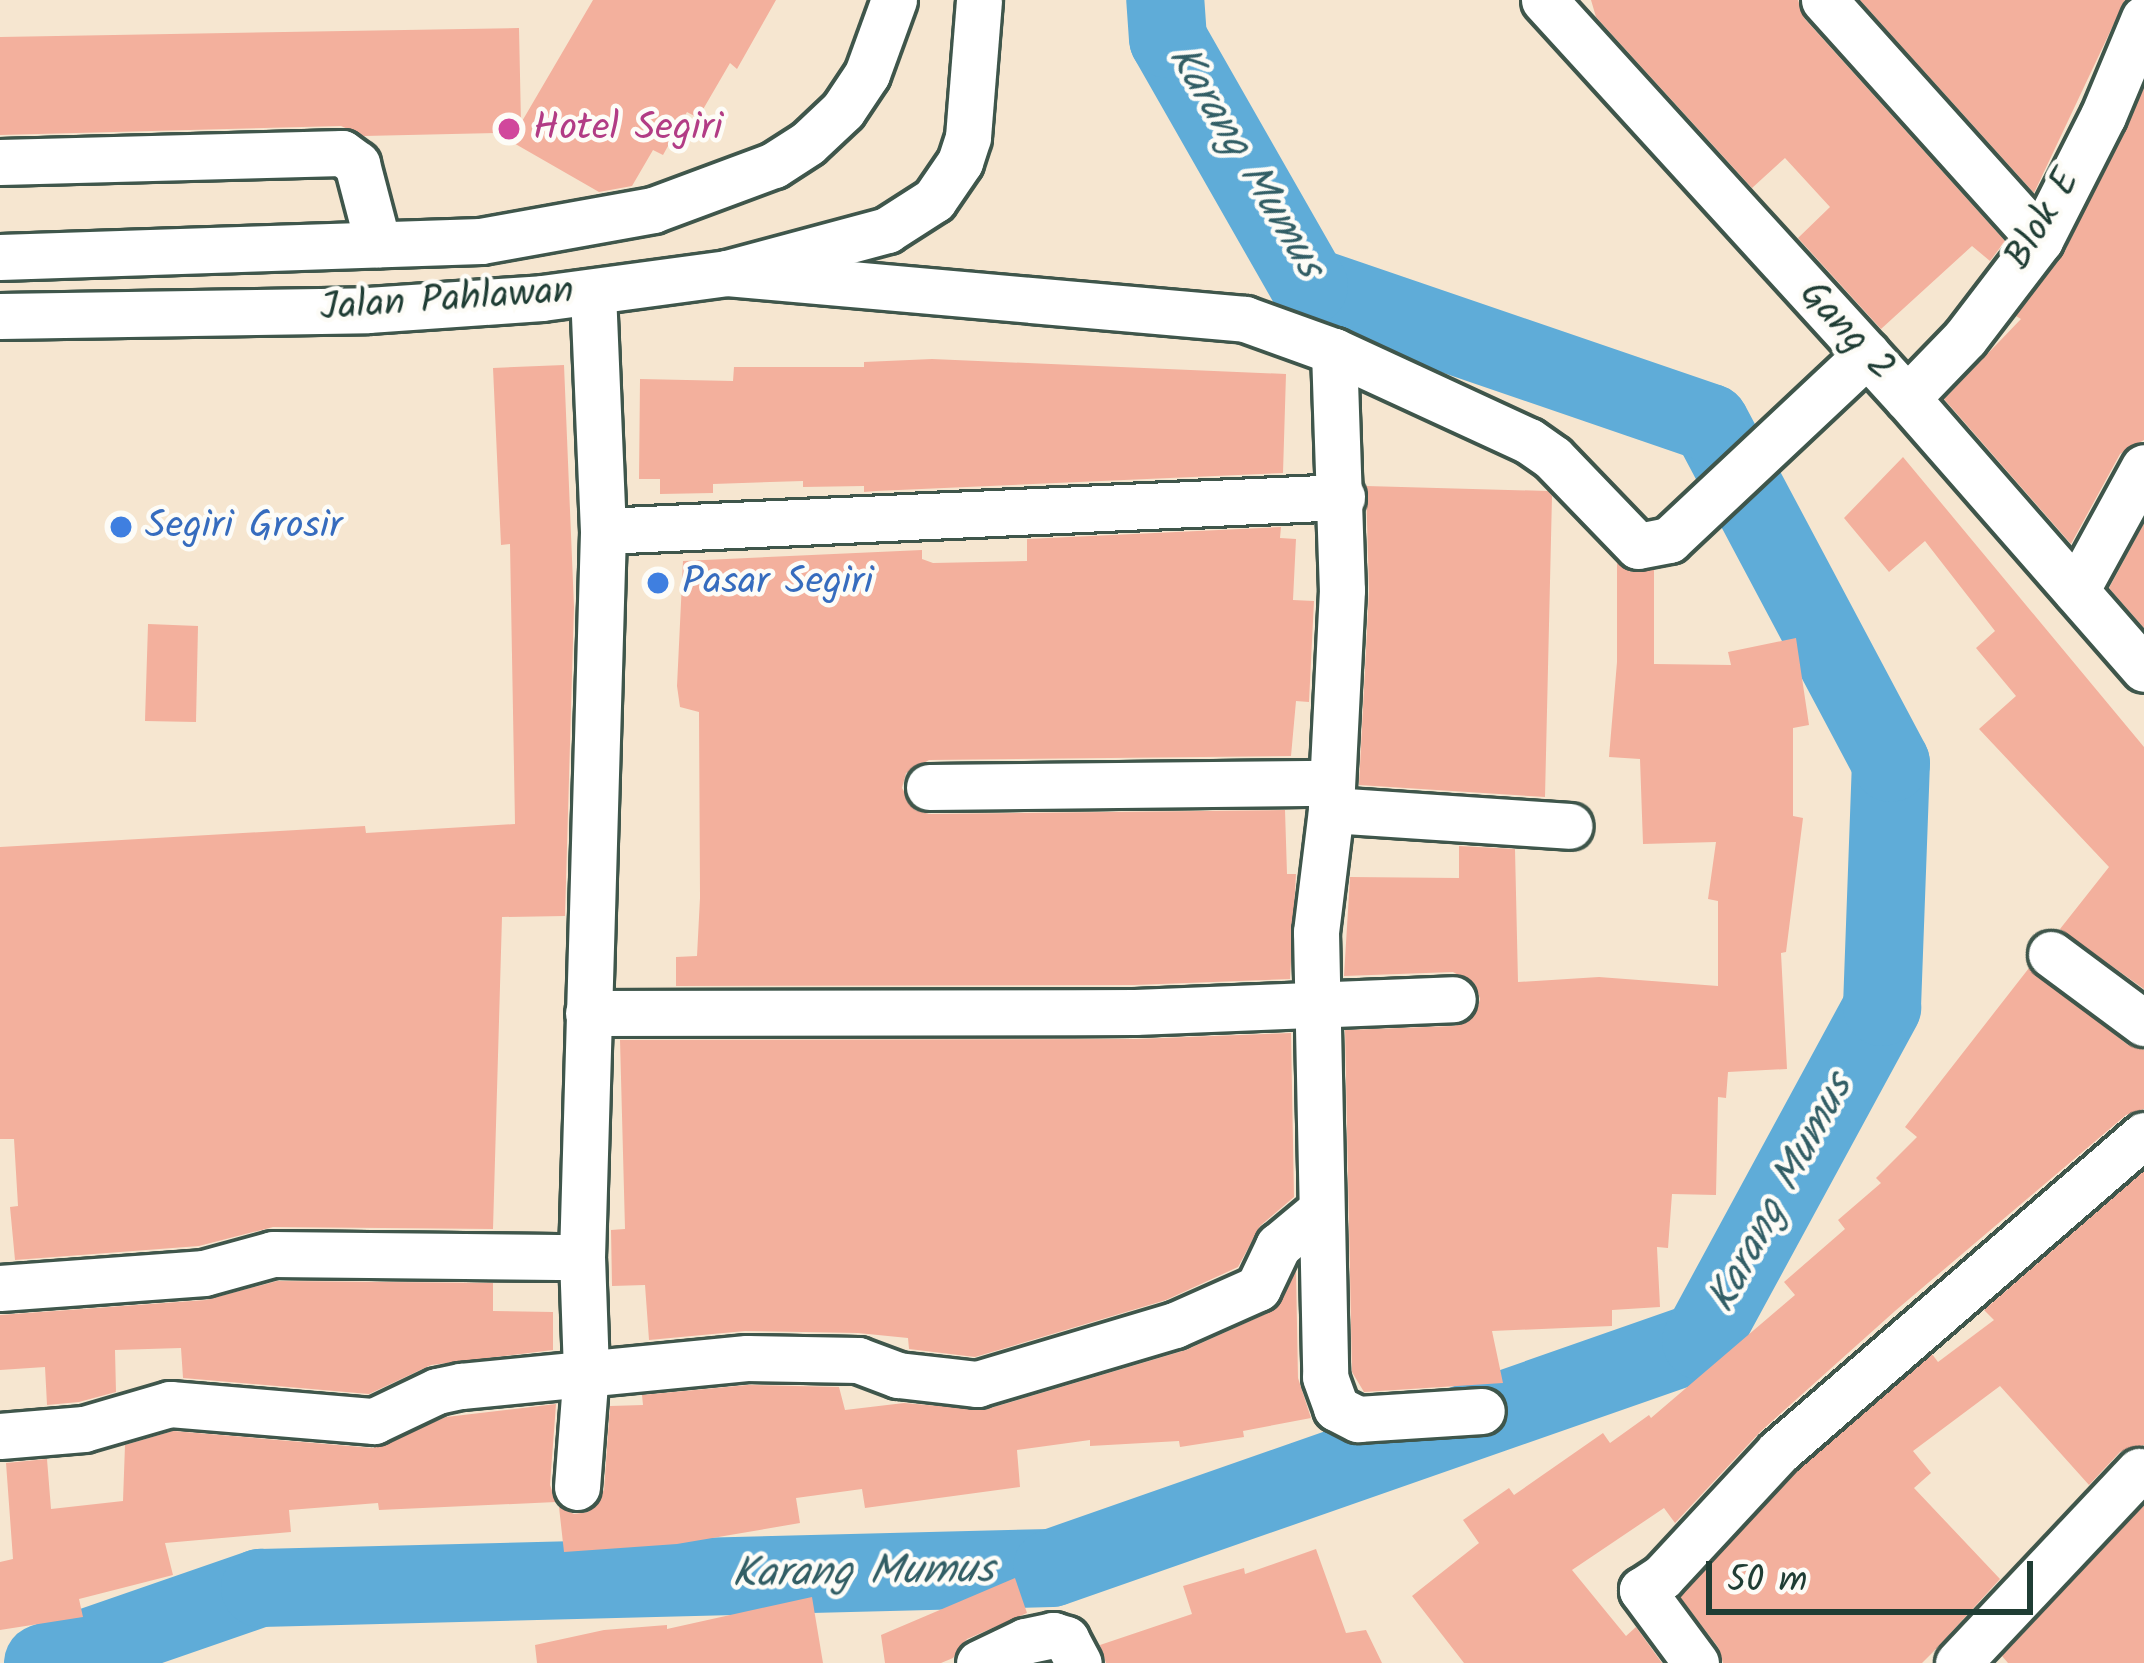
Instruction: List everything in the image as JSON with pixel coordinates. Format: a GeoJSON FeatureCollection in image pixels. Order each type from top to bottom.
{"type":"FeatureCollection","features":[{"type":"Feature","properties":{"kind":"street","name":"Jalan Pahlawan"},"geometry":{"type":"LineString","coordinates":[[0,257],[481,241],[653,210],[774,165],[843,110],[867,74],[894,0]]}},
{"type":"Feature","properties":{"kind":"street","name":"Jalan Pahlawan"},"geometry":{"type":"LineString","coordinates":[[0,316],[368,310],[593,292],[727,273],[887,230],[934,200],[960,162],[968,136],[979,0]]}},
{"type":"Feature","properties":{"kind":"street","name":"Gang 2"},"geometry":{"type":"LineString","coordinates":[[1544,0],[1852,369],[1907,398],[2144,669]]}},
{"type":"Feature","properties":{"kind":"street"},"geometry":{"type":"LineString","coordinates":[[1824,0],[2040,240]]}},
{"type":"Feature","properties":{"kind":"street","name":"Blok E"},"geometry":{"type":"LineString","coordinates":[[1907,398],[1965,338],[2040,240],[2103,116],[2144,18]]}},
{"type":"Feature","properties":{"kind":"street"},"geometry":{"type":"LineString","coordinates":[[0,162],[342,153],[357,164],[378,244]]}},
{"type":"Feature","properties":{"kind":"street"},"geometry":{"type":"LineString","coordinates":[[727,273],[1245,319],[1334,351],[1529,441],[1553,458],[1638,546],[1669,540],[1852,369]]}},
{"type":"Feature","properties":{"kind":"street"},"geometry":{"type":"LineString","coordinates":[[577,1486],[586,1371],[582,1257],[603,531],[593,292]]}},
{"type":"Feature","properties":{"kind":"street"},"geometry":{"type":"LineString","coordinates":[[1334,351],[1342,496],[1331,796],[1316,932],[1325,1377],[1336,1408],[1358,1419],[1482,1411]]}},
{"type":"Feature","properties":{"kind":"street"},"geometry":{"type":"LineString","coordinates":[[2076,591],[2144,467]]}},
{"type":"Feature","properties":{"kind":"street"},"geometry":{"type":"LineString","coordinates":[[603,531],[1342,496]]}},
{"type":"Feature","properties":{"kind":"street"},"geometry":{"type":"LineString","coordinates":[[929,788],[1331,796],[1569,826]]}},
{"type":"Feature","properties":{"kind":"street"},"geometry":{"type":"LineString","coordinates":[[2051,954],[2144,1023]]}},
{"type":"Feature","properties":{"kind":"street"},"geometry":{"type":"LineString","coordinates":[[588,1013],[1136,1012],[1453,999]]}},
{"type":"Feature","properties":{"kind":"street"},"geometry":{"type":"LineString","coordinates":[[1696,1663],[1642,1590],[1662,1577],[1778,1452],[2137,1155]]}},
{"type":"Feature","properties":{"kind":"street"},"geometry":{"type":"LineString","coordinates":[[0,1436],[84,1429],[170,1404],[374,1421],[437,1390],[586,1371],[790,1357],[858,1360],[898,1375],[977,1384],[1175,1325],[1258,1288],[1278,1246],[1320,1211]]}},
{"type":"Feature","properties":{"kind":"street"},"geometry":{"type":"LineString","coordinates":[[0,1288],[204,1274],[273,1254],[582,1257]]}},
{"type":"Feature","properties":{"kind":"street"},"geometry":{"type":"LineString","coordinates":[[1958,1663],[2139,1472]]}},
{"type":"Feature","properties":{"kind":"street"},"geometry":{"type":"LineString","coordinates":[[979,1663],[1025,1641],[1053,1634],[1066,1639],[1079,1663]]}},
{"type":"Feature","properties":{"kind":"building"},"geometry":{"type":"Polygon","coordinates":[[[593,0],[776,0],[737,69],[730,63],[698,118],[687,112],[663,155],[653,150],[632,186],[599,192],[496,133],[364,136],[341,126],[0,135],[0,37],[519,28],[521,123],[593,0]]]}},
{"type":"Feature","properties":{"kind":"building"},"geometry":{"type":"Polygon","coordinates":[[[1591,0],[1798,0],[1804,18],[2005,241],[1990,261],[1972,246],[1881,329],[1798,238],[1830,207],[1785,158],[1752,188],[1596,17],[1591,0]]]}},
{"type":"Feature","properties":{"kind":"building"},"geometry":{"type":"Polygon","coordinates":[[[1860,0],[2125,0],[2034,193],[1860,0]]]}},
{"type":"Feature","properties":{"kind":"building"},"geometry":{"type":"Polygon","coordinates":[[[2144,88],[2144,440],[2120,454],[2071,544],[1944,399],[2021,319],[2016,316],[2064,253],[2144,88]]]}},
{"type":"Feature","properties":{"kind":"building"},"geometry":{"type":"Polygon","coordinates":[[[932,359],[1286,374],[1283,473],[864,492],[864,486],[803,487],[803,481],[713,484],[713,493],[660,494],[660,479],[639,479],[640,379],[733,381],[734,367],[864,367],[864,362],[932,359]]]}},
{"type":"Feature","properties":{"kind":"building"},"geometry":{"type":"Polygon","coordinates":[[[564,365],[574,607],[565,916],[502,917],[493,1229],[273,1227],[199,1246],[15,1260],[10,1207],[18,1206],[14,1139],[0,1139],[0,847],[365,826],[366,833],[515,824],[510,544],[501,545],[493,368],[564,365]]]}},
{"type":"Feature","properties":{"kind":"building"},"geometry":{"type":"Polygon","coordinates":[[[1903,457],[2144,747],[2144,989],[2060,929],[2109,867],[1979,729],[2016,696],[1976,648],[1995,631],[1925,541],[1889,572],[1844,518],[1903,457]]]}},
{"type":"Feature","properties":{"kind":"building"},"geometry":{"type":"Polygon","coordinates":[[[1366,486],[1548,491],[1552,496],[1545,797],[1359,785],[1369,591],[1366,486]]]}},
{"type":"Feature","properties":{"kind":"building"},"geometry":{"type":"Polygon","coordinates":[[[2144,523],[2144,628],[2109,588],[2144,523]]]}},
{"type":"Feature","properties":{"kind":"building"},"geometry":{"type":"Polygon","coordinates":[[[1281,527],[1280,538],[1296,539],[1293,600],[1314,601],[1309,702],[1296,701],[1291,756],[929,760],[906,773],[902,788],[915,810],[929,814],[1285,810],[1287,874],[1296,874],[1290,979],[1134,985],[676,986],[676,957],[697,956],[700,898],[699,712],[680,707],[677,686],[683,561],[922,550],[922,559],[933,563],[1027,561],[1027,539],[1281,527]]]}},
{"type":"Feature","properties":{"kind":"building"},"geometry":{"type":"Polygon","coordinates":[[[1617,563],[1631,572],[1654,570],[1654,664],[1731,665],[1728,652],[1796,638],[1809,725],[1793,728],[1793,816],[1803,818],[1786,952],[1781,953],[1787,1069],[1728,1072],[1726,1098],[1718,1097],[1716,1195],[1672,1194],[1668,1248],[1657,1247],[1660,1307],[1612,1310],[1612,1326],[1492,1331],[1503,1383],[1364,1392],[1352,1372],[1345,1030],[1455,1026],[1476,1012],[1480,999],[1475,984],[1453,972],[1344,976],[1350,877],[1459,878],[1459,846],[1515,849],[1518,982],[1599,977],[1718,986],[1718,901],[1708,899],[1716,842],[1643,844],[1640,759],[1609,757],[1617,662],[1617,563]]]}},
{"type":"Feature","properties":{"kind":"building"},"geometry":{"type":"Polygon","coordinates":[[[148,624],[198,626],[196,722],[145,721],[148,624]]]}},
{"type":"Feature","properties":{"kind":"building"},"geometry":{"type":"Polygon","coordinates":[[[2029,968],[2128,1045],[2144,1050],[2144,1109],[2126,1115],[1895,1311],[1760,1432],[1675,1523],[1664,1508],[1572,1570],[1626,1636],[1636,1627],[1662,1663],[1464,1663],[1412,1596],[1479,1543],[1463,1520],[1509,1488],[1514,1495],[1603,1433],[1610,1443],[1649,1415],[1651,1418],[1795,1295],[1784,1282],[1845,1229],[1838,1220],[1881,1183],[1876,1178],[1917,1137],[1905,1127],[2029,968]]]}},
{"type":"Feature","properties":{"kind":"building"},"geometry":{"type":"Polygon","coordinates":[[[1291,1033],[1294,1197],[1260,1226],[1238,1267],[1166,1300],[975,1357],[909,1349],[908,1338],[858,1333],[745,1331],[649,1340],[645,1285],[612,1286],[611,1230],[625,1229],[620,1040],[1136,1039],[1291,1033]]]}},
{"type":"Feature","properties":{"kind":"building"},"geometry":{"type":"Polygon","coordinates":[[[2144,1171],[2144,1445],[2120,1452],[2089,1485],[2000,1386],[1913,1451],[1931,1473],[1914,1488],[2000,1579],[1922,1663],[1723,1663],[1718,1647],[1680,1597],[1797,1471],[1932,1354],[1938,1362],[1994,1320],[1984,1310],[2144,1171]]]}},
{"type":"Feature","properties":{"kind":"building"},"geometry":{"type":"Polygon","coordinates":[[[1296,1271],[1298,1378],[1311,1418],[1243,1431],[1244,1437],[1180,1447],[1179,1441],[1090,1446],[1090,1440],[1017,1450],[1020,1487],[865,1508],[862,1489],[796,1498],[800,1523],[677,1544],[564,1552],[559,1507],[574,1514],[588,1512],[604,1490],[610,1406],[643,1405],[642,1395],[748,1385],[839,1387],[845,1410],[904,1403],[984,1410],[1186,1350],[1270,1312],[1296,1271]]]}},
{"type":"Feature","properties":{"kind":"building"},"geometry":{"type":"Polygon","coordinates":[[[277,1281],[493,1283],[493,1311],[553,1312],[553,1350],[431,1365],[369,1394],[183,1378],[181,1348],[115,1350],[116,1392],[79,1402],[47,1405],[45,1367],[0,1370],[0,1315],[206,1300],[277,1281]]]}},
{"type":"Feature","properties":{"kind":"building"},"geometry":{"type":"Polygon","coordinates":[[[556,1404],[550,1485],[556,1502],[379,1510],[378,1503],[289,1510],[291,1532],[165,1543],[173,1575],[79,1599],[83,1617],[0,1630],[0,1562],[13,1559],[6,1463],[47,1459],[51,1509],[123,1501],[125,1445],[173,1431],[373,1448],[446,1417],[556,1404]]]}},
{"type":"Feature","properties":{"kind":"building"},"geometry":{"type":"Polygon","coordinates":[[[2144,1505],[2144,1663],[2008,1663],[2002,1656],[2144,1505]]]}},
{"type":"Feature","properties":{"kind":"building"},"geometry":{"type":"Polygon","coordinates":[[[1316,1549],[1346,1633],[1366,1630],[1382,1663],[1106,1663],[1100,1645],[1192,1614],[1183,1586],[1244,1568],[1245,1574],[1316,1549]]]}},
{"type":"Feature","properties":{"kind":"building"},"geometry":{"type":"Polygon","coordinates":[[[1015,1578],[1027,1613],[967,1639],[953,1658],[941,1663],[885,1663],[881,1635],[1015,1578]]]}},
{"type":"Feature","properties":{"kind":"building"},"geometry":{"type":"Polygon","coordinates":[[[812,1597],[823,1663],[537,1663],[535,1645],[604,1630],[667,1625],[667,1629],[812,1597]]]}},
{"type":"Feature","properties":{"kind":"waterway","name":"Karang Mumus"},"geometry":{"type":"LineString","coordinates":[[43,1663],[260,1588],[1052,1568],[1701,1341],[1882,1007],[1891,763],[1710,423],[1309,286],[1168,39],[1165,0]]}},
{"type":"Feature","properties":{"kind":"place","name":"Hotel Segiri"},"geometry":{"type":"Point","coordinates":[509,129]}},
{"type":"Feature","properties":{"kind":"place","name":"Segiri Grosir"},"geometry":{"type":"Point","coordinates":[121,527]}},
{"type":"Feature","properties":{"kind":"place","name":"Pasar Segiri"},"geometry":{"type":"Point","coordinates":[658,583]}}]}
